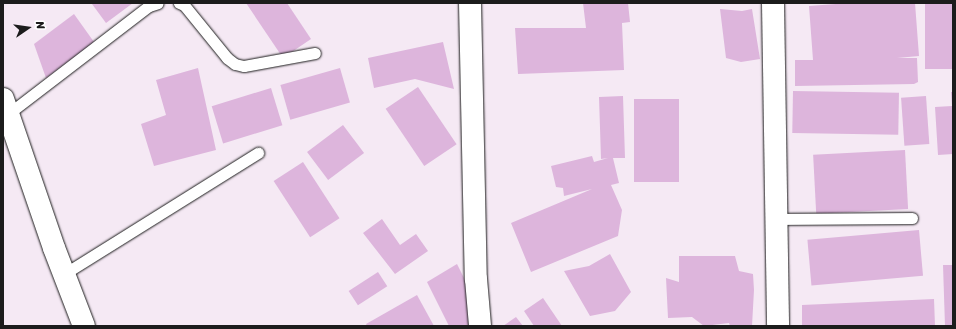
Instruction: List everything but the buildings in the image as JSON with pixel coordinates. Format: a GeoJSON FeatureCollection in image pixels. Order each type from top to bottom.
{"type":"FeatureCollection","features":[{"type":"Feature","properties":{"kind":"street"},"geometry":{"type":"LineString","coordinates":[[470,3],[476,279],[480,326]]}},
{"type":"Feature","properties":{"kind":"street"},"geometry":{"type":"LineString","coordinates":[[773,3],[778,326]]}},
{"type":"Feature","properties":{"kind":"street"},"geometry":{"type":"LineString","coordinates":[[5,107],[84,326]]}},
{"type":"Feature","properties":{"kind":"lane"},"geometry":{"type":"LineString","coordinates":[[5,107],[149,6],[158,3]]}},
{"type":"Feature","properties":{"kind":"lane"},"geometry":{"type":"LineString","coordinates":[[178,3],[184,5],[227,58],[235,64],[244,66],[315,53]]}},
{"type":"Feature","properties":{"kind":"lane"},"geometry":{"type":"LineString","coordinates":[[64,274],[258,153]]}},
{"type":"Feature","properties":{"kind":"lane"},"geometry":{"type":"LineString","coordinates":[[777,219],[912,218]]}}]}
